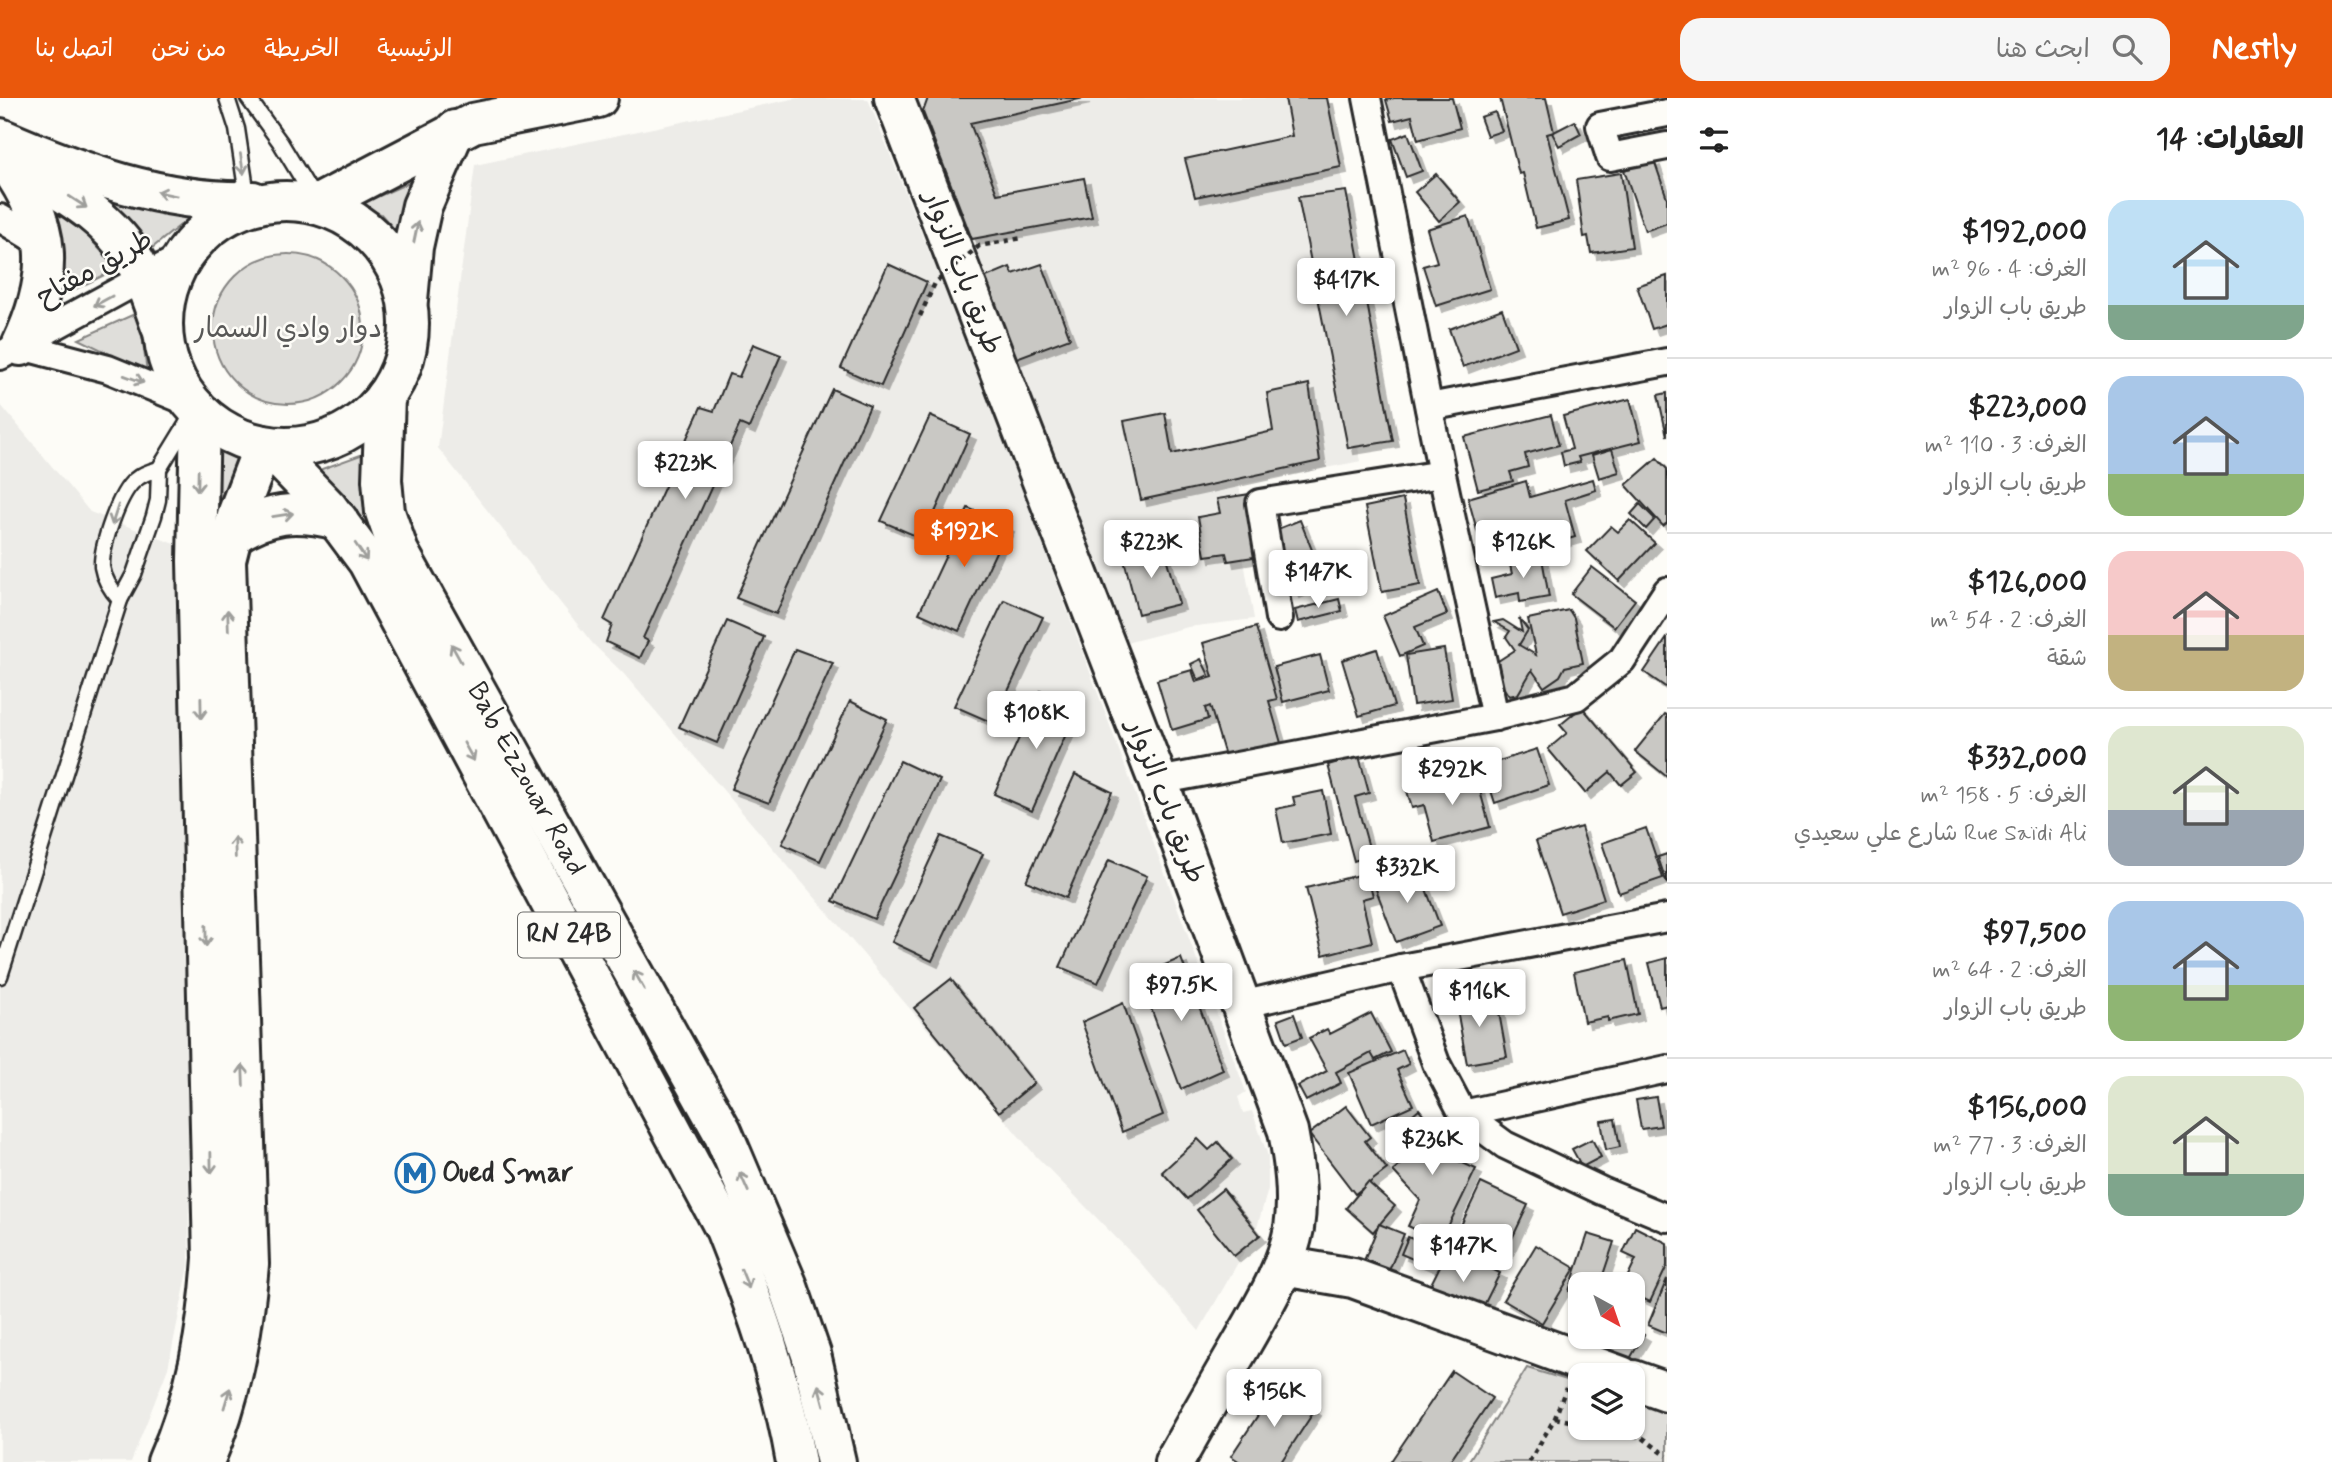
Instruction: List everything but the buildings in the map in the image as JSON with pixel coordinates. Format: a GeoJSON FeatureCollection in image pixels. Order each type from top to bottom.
{"type":"FeatureCollection","features":[{"type":"Feature","properties":{"kind":"main road"},"geometry":{"type":"LineString","coordinates":[[0,138],[52,161],[127,185],[180,197],[220,214],[300,202],[473,123],[598,98]]}},
{"type":"Feature","properties":{"kind":"main road","name":"طريق باب الزوار"},"geometry":{"type":"LineString","coordinates":[[894,98],[1158,781],[1288,1131],[1297,1197],[1293,1229],[1283,1266],[1174,1462]]}},
{"type":"Feature","properties":{"kind":"main road"},"geometry":{"type":"LineString","coordinates":[[0,153],[92,211],[117,234],[143,280],[163,331],[171,370],[196,408],[218,427],[238,438],[264,445],[301,446],[333,438],[362,421],[385,397],[402,367],[409,334],[408,300],[413,247],[422,206],[455,130]]}},
{"type":"Feature","properties":{"kind":"main road"},"geometry":{"type":"LineString","coordinates":[[0,153],[22,183],[33,206],[44,245],[45,267],[38,305],[11,351]]}},
{"type":"Feature","properties":{"kind":"main road"},"geometry":{"type":"LineString","coordinates":[[300,202],[350,218],[377,239],[396,267],[408,300]]}},
{"type":"Feature","properties":{"kind":"main road"},"geometry":{"type":"LineString","coordinates":[[163,331],[167,291],[183,256],[220,214]]}},
{"type":"Feature","properties":{"kind":"main road","name":"Bab Ezzouar Road"},"geometry":{"type":"LineString","coordinates":[[385,397],[382,480],[385,512],[399,552],[722,1131],[787,1284],[811,1354],[836,1462]]}},
{"type":"Feature","properties":{"kind":"main road"},"geometry":{"type":"LineString","coordinates":[[167,1462],[183,1425],[200,1364],[214,1258],[197,561],[196,408]]}},
{"type":"Feature","properties":{"kind":"main road"},"geometry":{"type":"LineString","coordinates":[[204,1462],[215,1437],[234,1373],[244,1317],[249,1264],[226,561],[231,536],[264,445]]}},
{"type":"Feature","properties":{"kind":"main road","name":"Bab Ezzouar Road"},"geometry":{"type":"LineString","coordinates":[[264,445],[338,520],[381,584],[725,1229],[752,1297],[775,1367],[796,1462]]}},
{"type":"Feature","properties":{"kind":"main road"},"geometry":{"type":"LineString","coordinates":[[231,536],[250,524],[271,516],[316,514],[338,520]]}},
{"type":"Feature","properties":{"kind":"main road"},"geometry":{"type":"LineString","coordinates":[[650,1087],[659,1089],[677,1084],[690,1071]]}},
{"type":"Feature","properties":{"kind":"main road"},"geometry":{"type":"LineString","coordinates":[[674,1133],[684,1128],[703,1126],[722,1131]]}},
{"type":"Feature","properties":{"kind":"main road"},"geometry":{"type":"LineString","coordinates":[[1283,1266],[1353,1278],[1587,1363]]}},
{"type":"Feature","properties":{"kind":"main road"},"geometry":{"type":"LineString","coordinates":[[1645,1384],[1667,1392]]}},
{"type":"Feature","properties":{"kind":"street"},"geometry":{"type":"LineString","coordinates":[[1367,98],[1442,474],[1495,717]]}},
{"type":"Feature","properties":{"kind":"street"},"geometry":{"type":"LineString","coordinates":[[1667,113],[1600,127],[1610,157],[1667,146]]}},
{"type":"Feature","properties":{"kind":"street"},"geometry":{"type":"LineString","coordinates":[[0,218],[44,245]]}},
{"type":"Feature","properties":{"kind":"street","name":"طريق مفتاح"},"geometry":{"type":"LineString","coordinates":[[11,351],[183,256]]}},
{"type":"Feature","properties":{"kind":"street"},"geometry":{"type":"LineString","coordinates":[[11,351],[108,369],[196,408]]}},
{"type":"Feature","properties":{"kind":"street"},"geometry":{"type":"LineString","coordinates":[[1429,407],[1667,362]]}},
{"type":"Feature","properties":{"kind":"street"},"geometry":{"type":"LineString","coordinates":[[1279,618],[1260,503],[1442,474]]}},
{"type":"Feature","properties":{"kind":"street"},"geometry":{"type":"LineString","coordinates":[[1158,781],[1495,717],[1576,696],[1622,660],[1667,591]]}},
{"type":"Feature","properties":{"kind":"street"},"geometry":{"type":"LineString","coordinates":[[1241,1006],[1401,968],[1667,918]]}},
{"type":"Feature","properties":{"kind":"street"},"geometry":{"type":"LineString","coordinates":[[1401,968],[1436,1063],[1463,1114],[1505,1144],[1602,1191],[1667,1218]]}},
{"type":"Feature","properties":{"kind":"street"},"geometry":{"type":"LineString","coordinates":[[1463,1114],[1667,1069]]}},
{"type":"Feature","properties":{"kind":"lane"},"geometry":{"type":"LineString","coordinates":[[220,214],[245,182],[237,130],[227,98]]}},
{"type":"Feature","properties":{"kind":"lane"},"geometry":{"type":"LineString","coordinates":[[248,98],[280,142],[300,202]]}},
{"type":"Feature","properties":{"kind":"lane"},"geometry":{"type":"LineString","coordinates":[[0,975],[120,600],[134,574],[155,516],[159,500],[159,469],[196,408]]}},
{"type":"Feature","properties":{"kind":"lane"},"geometry":{"type":"LineString","coordinates":[[120,600],[107,584],[102,565],[103,555],[120,500],[127,489],[135,480],[159,469]]}},
{"type":"Feature","properties":{"kind":"path"},"geometry":{"type":"LineString","coordinates":[[920,316],[935,283],[979,246],[1022,238]]}},
{"type":"Feature","properties":{"kind":"path"},"geometry":{"type":"LineString","coordinates":[[1529,1462],[1555,1418],[1576,1359]]}},
{"type":"Feature","properties":{"kind":"path"},"geometry":{"type":"LineString","coordinates":[[1555,1418],[1568,1421]]}},
{"type":"Feature","properties":{"kind":"path"},"geometry":{"type":"LineString","coordinates":[[1645,1440],[1667,1456]]}},
{"type":"Feature","properties":{"kind":"shaded area"},"geometry":{"type":"Polygon","coordinates":[[[797,98],[868,99],[931,257],[969,232],[923,112],[915,98],[1326,98],[1393,441],[1358,447],[1361,461],[1239,485],[1247,531],[1242,550],[1254,619],[1188,627],[1118,645],[1023,378],[986,392],[1246,1092],[1238,1097],[1243,1113],[1252,1111],[1268,1156],[1268,1189],[1256,1231],[1199,1331],[1140,1262],[1035,1155],[623,673],[593,644],[438,448],[475,165],[797,98]]]}},
{"type":"Feature","properties":{"kind":"shaded area"},"geometry":{"type":"Polygon","coordinates":[[[0,404],[90,512],[185,548],[189,1266],[168,1368],[131,1462],[0,1462],[0,404]]]}},
{"type":"Feature","properties":{"kind":"green space"},"geometry":{"type":"Polygon","coordinates":[[[415,180],[400,236],[381,214],[359,205],[415,180]]]}},
{"type":"Feature","properties":{"kind":"green space"},"geometry":{"type":"Polygon","coordinates":[[[103,193],[200,209],[152,248],[103,193]]]}},
{"type":"Feature","properties":{"kind":"green space"},"geometry":{"type":"Polygon","coordinates":[[[53,208],[86,234],[117,269],[53,300],[53,208]]]}},
{"type":"Feature","properties":{"kind":"green space","name":"دوار وادي السمار"},"geometry":{"type":"Polygon","coordinates":[[[288,254],[317,260],[341,276],[357,300],[363,329],[357,358],[341,382],[317,398],[288,404],[259,398],[235,382],[219,358],[213,329],[219,300],[235,276],[259,260],[288,254]]]}},
{"type":"Feature","properties":{"kind":"green space"},"geometry":{"type":"Polygon","coordinates":[[[139,312],[147,372],[79,339],[139,312]]]}},
{"type":"Feature","properties":{"kind":"green space"},"geometry":{"type":"Polygon","coordinates":[[[203,440],[251,467],[217,534],[203,440]]]}},
{"type":"Feature","properties":{"kind":"green space"},"geometry":{"type":"Polygon","coordinates":[[[366,453],[363,473],[365,507],[374,535],[398,582],[303,471],[322,469],[366,453]]]}},
{"type":"Feature","properties":{"kind":"green space"},"geometry":{"type":"Polygon","coordinates":[[[1527,1368],[1568,1380],[1568,1440],[1645,1440],[1645,1403],[1667,1409],[1667,1462],[1468,1462],[1527,1368]]]}},
{"type":"Feature","properties":{"kind":"place","name":"Oued Smar"},"geometry":{"type":"Point","coordinates":[415,1173]}}]}
